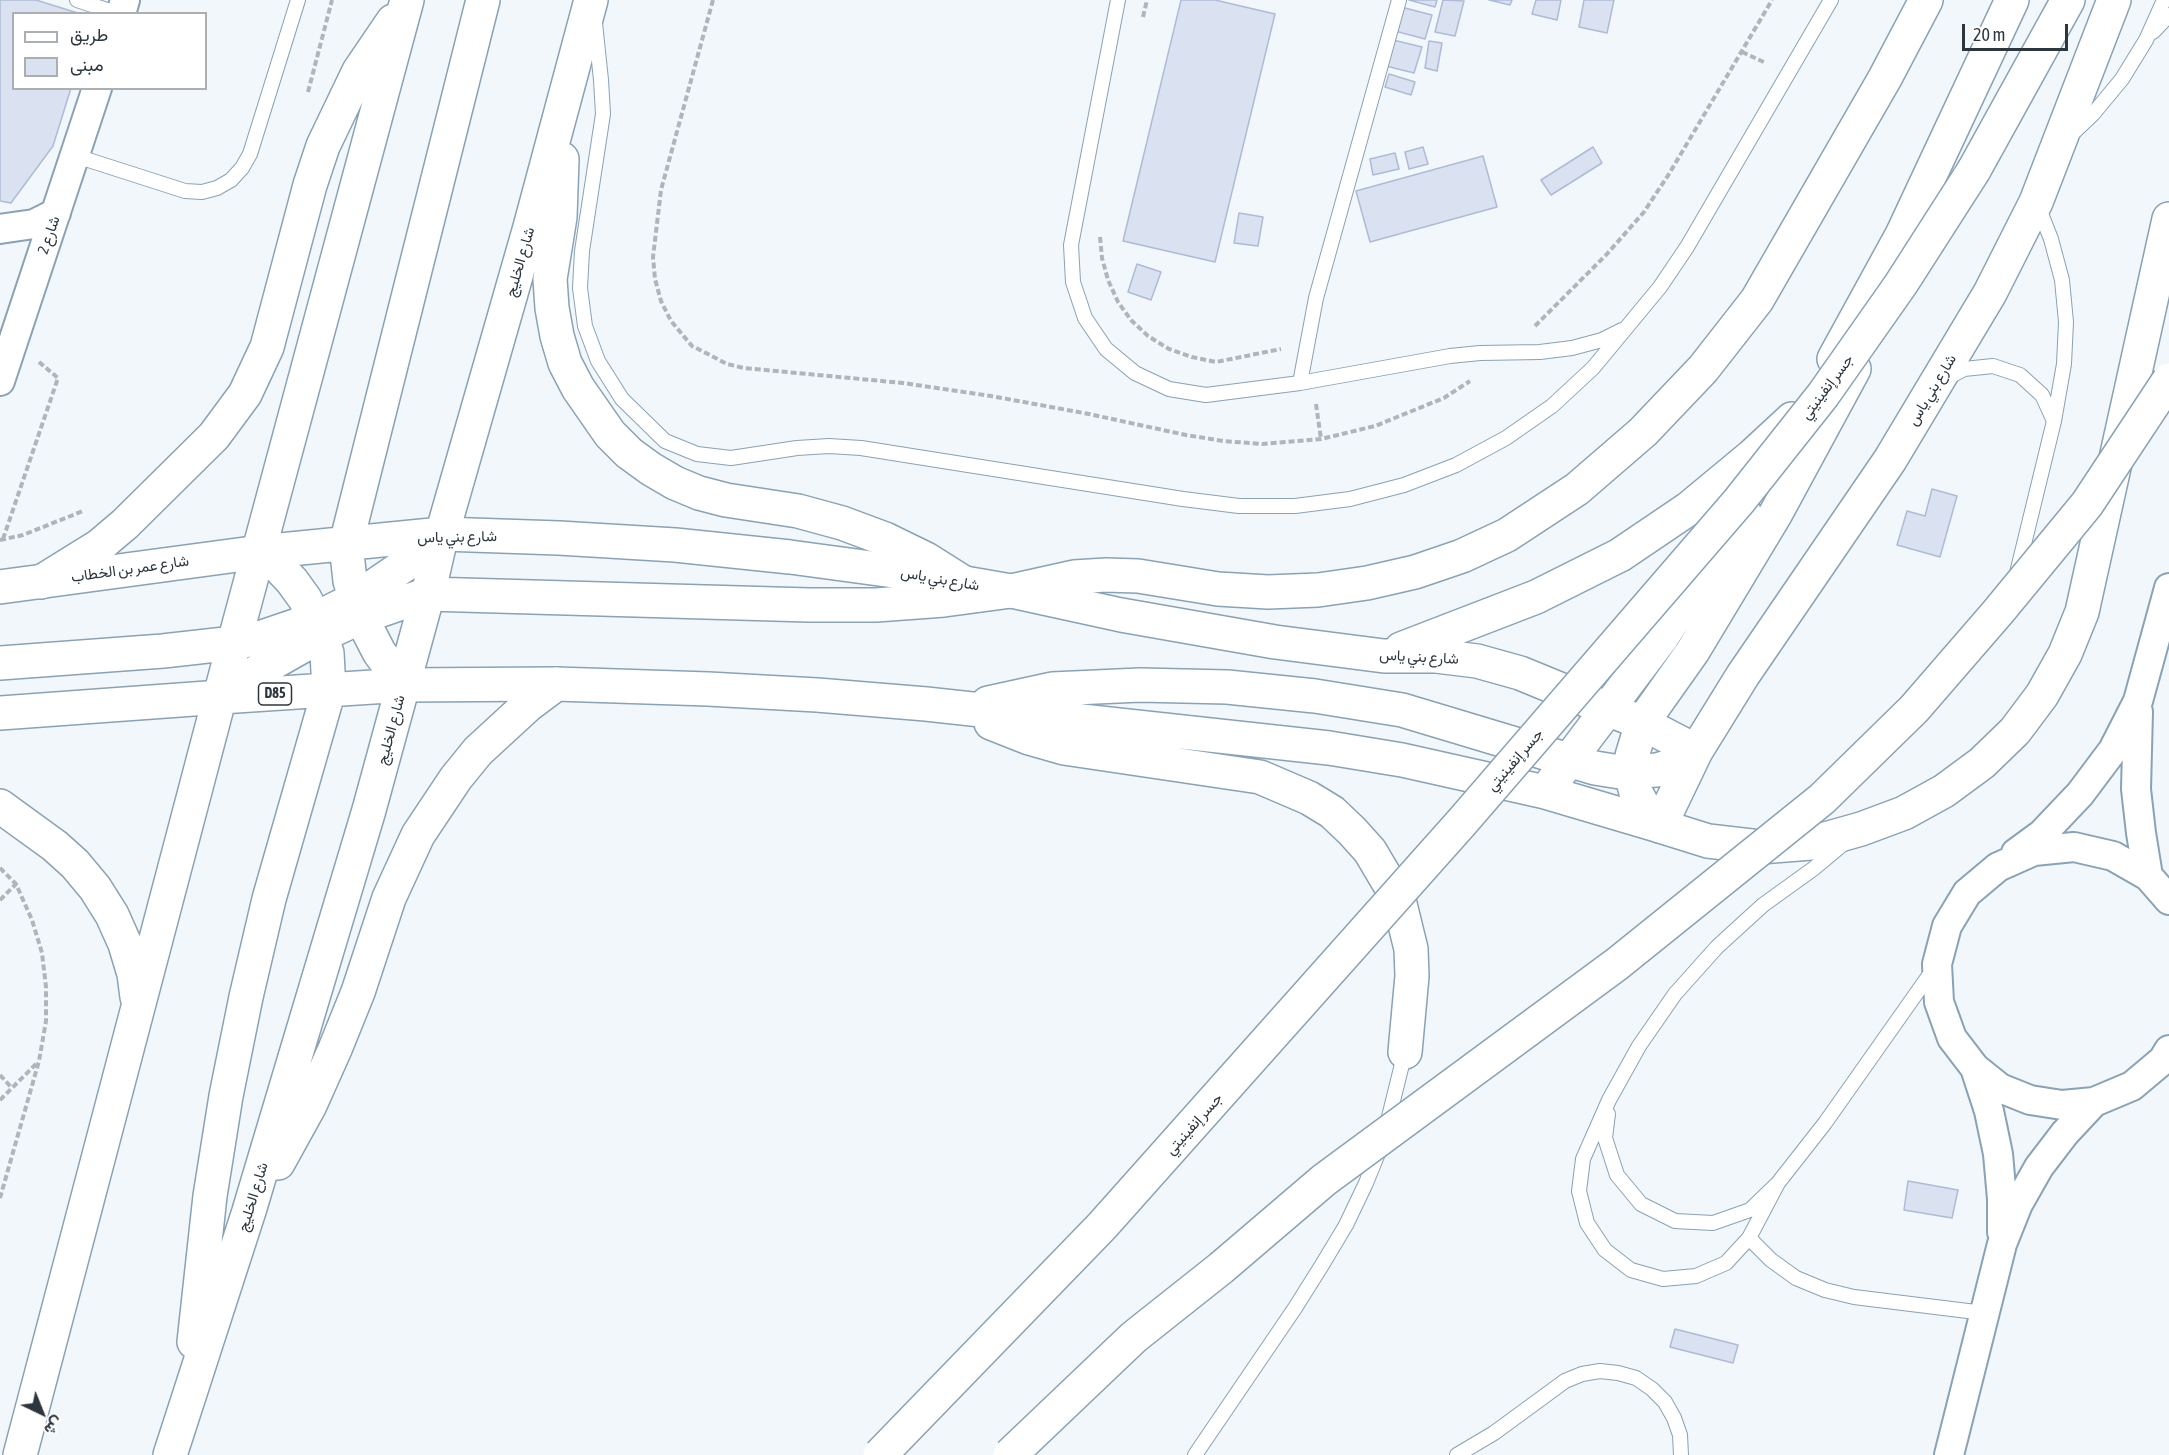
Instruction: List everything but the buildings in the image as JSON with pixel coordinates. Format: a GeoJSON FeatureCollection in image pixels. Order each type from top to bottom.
{"type":"FeatureCollection","features":[{"type":"Feature","properties":{"kind":"main road"},"geometry":{"type":"LineString","coordinates":[[403,685],[379,652],[358,608],[346,544],[483,0]]}},
{"type":"Feature","properties":{"kind":"main road","name":"شارع الخليج"},"geometry":{"type":"LineString","coordinates":[[170,1455],[249,1211],[365,822],[428,594],[442,534],[591,0]]}},
{"type":"Feature","properties":{"kind":"main road"},"geometry":{"type":"LineString","coordinates":[[0,713],[221,697],[270,664],[318,627],[358,608],[428,594],[876,605],[944,600],[1011,591],[1074,577],[1106,575],[1138,576],[1218,589],[1268,592],[1318,590],[1367,583],[1415,572],[1462,556],[1507,535],[1576,489],[1643,432],[1703,369],[1757,300],[1879,88],[1926,0]]}},
{"type":"Feature","properties":{"kind":"main road"},"geometry":{"type":"LineString","coordinates":[[1545,792],[1675,617],[1748,505],[1812,399],[1902,235],[2012,0]]}},
{"type":"Feature","properties":{"kind":"main road","name":"جسر إنفينيتي"},"geometry":{"type":"LineString","coordinates":[[880,1455],[1102,1226],[1462,822],[1739,501],[1823,395],[1901,284],[1974,170],[2068,0]]}},
{"type":"Feature","properties":{"kind":"main road","name":"شارع بني ياس"},"geometry":{"type":"LineString","coordinates":[[1660,826],[1696,751],[1743,675],[1890,460],[1990,293],[2036,202],[2114,0]]}},
{"type":"Feature","properties":{"kind":"main road"},"geometry":{"type":"LineString","coordinates":[[20,1455],[234,643],[407,1]]}},
{"type":"Feature","properties":{"kind":"main road"},"geometry":{"type":"LineString","coordinates":[[41,582],[99,546],[125,524],[214,436],[231,416],[245,394],[267,347],[310,185],[323,146],[359,71],[407,1]]}},
{"type":"Feature","properties":{"kind":"main road"},"geometry":{"type":"LineString","coordinates":[[1626,773],[1642,723],[1693,651],[1776,513],[1836,403],[1892,292],[1944,178],[1982,66]]}},
{"type":"Feature","properties":{"kind":"main road"},"geometry":{"type":"LineString","coordinates":[[560,117],[562,184],[550,279],[552,308],[557,336],[566,363],[578,388],[610,434],[629,453],[675,483],[699,493],[726,500],[798,511],[842,523],[885,539],[915,554],[964,584]]}},
{"type":"Feature","properties":{"kind":"main road"},"geometry":{"type":"LineString","coordinates":[[1608,709],[1626,773],[1646,811],[1660,826],[1708,841],[1760,847],[1811,843],[1861,829],[1904,813],[1944,791],[1982,764],[2015,731],[2043,694],[2066,654],[2085,601],[2169,219]]}},
{"type":"Feature","properties":{"kind":"main road"},"geometry":{"type":"LineString","coordinates":[[1010,1455],[1134,1337],[1221,1268],[1324,1180],[1617,964],[1822,799],[1914,710],[1998,612],[2087,504],[2169,380]]}},
{"type":"Feature","properties":{"kind":"main road"},"geometry":{"type":"LineString","coordinates":[[1384,656],[1536,597],[1620,555],[1688,509],[1752,456],[1812,399]]}},
{"type":"Feature","properties":{"kind":"main road"},"geometry":{"type":"LineString","coordinates":[[358,608],[442,534]]}},
{"type":"Feature","properties":{"kind":"main road","name":"شارع بني ياس"},"geometry":{"type":"LineString","coordinates":[[260,552],[442,534],[675,545],[790,557],[1011,591],[1143,619],[1275,642],[1384,656],[1436,656],[1477,661],[1520,673],[1608,709],[1642,723],[1696,751]]}},
{"type":"Feature","properties":{"kind":"main road"},"geometry":{"type":"LineString","coordinates":[[189,1398],[210,1196],[226,1096],[269,899],[329,690],[327,653],[318,627],[292,581],[260,552]]}},
{"type":"Feature","properties":{"kind":"main road","name":"شارع عمر بن الخطاب"},"geometry":{"type":"LineString","coordinates":[[0,587],[260,552]]}},
{"type":"Feature","properties":{"kind":"main road"},"geometry":{"type":"LineString","coordinates":[[0,663],[139,653],[234,643],[318,627]]}},
{"type":"Feature","properties":{"kind":"main road"},"geometry":{"type":"LineString","coordinates":[[249,1211],[291,1141],[336,1049],[358,992],[389,898],[418,835],[456,778],[478,751],[519,712],[556,684]]}},
{"type":"Feature","properties":{"kind":"main road","name":"D85"},"geometry":{"type":"LineString","coordinates":[[221,697],[403,685],[556,684],[817,695],[963,708],[1329,748],[1402,760],[1545,792],[1660,826]]}},
{"type":"Feature","properties":{"kind":"main road"},"geometry":{"type":"LineString","coordinates":[[963,708],[1052,689],[1140,685],[1227,687],[1315,696],[1402,710],[1595,768],[1626,773],[1657,770],[1680,763],[1696,751]]}},
{"type":"Feature","properties":{"kind":"main road"},"geometry":{"type":"LineString","coordinates":[[963,708],[996,725],[1064,748],[1260,777],[1309,798],[1332,812],[1370,851],[1399,900],[1411,949],[1412,976],[1405,1052]]}},
{"type":"Feature","properties":{"kind":"main road"},"geometry":{"type":"LineString","coordinates":[[0,806],[55,846],[75,864],[95,888],[112,915],[125,944],[134,974],[138,1006]]}},
{"type":"Feature","properties":{"kind":"street","name":"شارع 2"},"geometry":{"type":"LineString","coordinates":[[0,381],[96,90]]}},
{"type":"Feature","properties":{"kind":"street"},"geometry":{"type":"LineString","coordinates":[[0,229],[34,224],[56,213]]}},
{"type":"Feature","properties":{"kind":"street"},"geometry":{"type":"LineString","coordinates":[[2169,588],[2138,701],[2113,750],[2080,794],[2042,834],[1967,892],[1947,926],[1937,964],[1939,1002],[1952,1038],[1975,1068],[2000,1088],[2030,1100],[2062,1105],[2094,1102],[2132,1086],[2163,1060],[2169,1050]]}},
{"type":"Feature","properties":{"kind":"street"},"geometry":{"type":"LineString","coordinates":[[2138,701],[2136,789],[2148,876]]}},
{"type":"Feature","properties":{"kind":"street"},"geometry":{"type":"LineString","coordinates":[[1998,867],[2034,851],[2074,847],[2114,856],[2148,876],[2169,900]]}},
{"type":"Feature","properties":{"kind":"street"},"geometry":{"type":"LineString","coordinates":[[1975,1068],[1989,1111],[1998,1154],[2002,1199],[2002,1244]]}},
{"type":"Feature","properties":{"kind":"street"},"geometry":{"type":"LineString","coordinates":[[1949,1455],[2002,1244],[2018,1204],[2039,1167],[2065,1133],[2094,1102]]}},
{"type":"Feature","properties":{"kind":"lane"},"geometry":{"type":"LineString","coordinates":[[76,0],[114,12]]}},
{"type":"Feature","properties":{"kind":"lane"},"geometry":{"type":"LineString","coordinates":[[76,156],[185,191],[202,192],[218,188],[231,180],[242,168],[250,154],[298,0]]}},
{"type":"Feature","properties":{"kind":"lane"},"geometry":{"type":"LineString","coordinates":[[591,0],[599,50],[603,114],[582,250],[580,288],[585,326],[598,361],[622,399],[665,441],[697,454],[731,458],[797,448],[830,446],[861,448],[1183,499],[1239,506],[1295,506],[1350,499],[1404,485],[1456,465],[1506,438],[1552,406],[1593,368],[1660,287],[1692,238],[1831,0]]}},
{"type":"Feature","properties":{"kind":"lane"},"geometry":{"type":"LineString","coordinates":[[1118,0],[1071,244],[1073,282],[1085,318],[1106,349],[1135,373],[1169,389],[1206,395],[1294,383],[1450,356],[1540,352],[1572,348],[1602,340],[1629,326]]}},
{"type":"Feature","properties":{"kind":"lane"},"geometry":{"type":"LineString","coordinates":[[1294,383],[1399,0]]}},
{"type":"Feature","properties":{"kind":"lane"},"geometry":{"type":"LineString","coordinates":[[2059,146],[2092,114],[2122,79],[2146,40],[2164,0]]}},
{"type":"Feature","properties":{"kind":"lane"},"geometry":{"type":"LineString","coordinates":[[2146,40],[2169,15]]}},
{"type":"Feature","properties":{"kind":"lane"},"geometry":{"type":"LineString","coordinates":[[2008,614],[2054,421],[2064,364],[2066,322],[2062,280],[2051,239],[2036,202]]}},
{"type":"Feature","properties":{"kind":"lane"},"geometry":{"type":"LineString","coordinates":[[1938,382],[1964,369],[1993,366],[2020,375],[2042,395],[2054,421]]}},
{"type":"Feature","properties":{"kind":"lane"},"geometry":{"type":"LineString","coordinates":[[1861,829],[1813,869],[1763,905],[1717,947],[1675,994],[1639,1046],[1609,1100],[1583,1159],[1580,1191],[1587,1223],[1605,1250],[1631,1270],[1663,1279],[1696,1276],[1726,1263],[1749,1238],[1778,1184],[1825,1123],[1937,964]]}},
{"type":"Feature","properties":{"kind":"lane"},"geometry":{"type":"LineString","coordinates":[[1195,1455],[1295,1308],[1346,1225],[1366,1184],[1383,1140],[1405,1052]]}},
{"type":"Feature","properties":{"kind":"lane"},"geometry":{"type":"LineString","coordinates":[[1609,1100],[1605,1138],[1617,1175],[1641,1204],[1676,1221],[1713,1222],[1750,1210],[1778,1184]]}},
{"type":"Feature","properties":{"kind":"lane"},"geometry":{"type":"LineString","coordinates":[[1749,1238],[1771,1260],[1796,1278],[1824,1290],[1854,1297],[1984,1313]]}},
{"type":"Feature","properties":{"kind":"lane"},"geometry":{"type":"LineString","coordinates":[[1457,1455],[1504,1427],[1565,1380],[1600,1371],[1618,1372],[1636,1378],[1665,1402],[1680,1435],[1681,1455]]}},
{"type":"Feature","properties":{"kind":"path"},"geometry":{"type":"LineString","coordinates":[[306,101],[332,0]]}},
{"type":"Feature","properties":{"kind":"path"},"geometry":{"type":"LineString","coordinates":[[713,0],[661,190],[653,257],[655,279],[661,301],[670,321],[692,346],[727,364],[744,368],[903,383],[991,396],[1223,441],[1262,444],[1321,439],[1375,426],[1433,403],[1478,375],[1509,352],[1606,255],[1644,212],[1772,0]]}},
{"type":"Feature","properties":{"kind":"path"},"geometry":{"type":"LineString","coordinates":[[1142,24],[1147,0]]}},
{"type":"Feature","properties":{"kind":"path"},"geometry":{"type":"LineString","coordinates":[[1100,235],[1102,258],[1108,280],[1118,302],[1131,320],[1148,336],[1169,349],[1216,362],[1284,349],[1294,383],[1291,401],[1315,398],[1321,439]]}},
{"type":"Feature","properties":{"kind":"path"},"geometry":{"type":"LineString","coordinates":[[14,340],[58,378],[2,539],[23,535],[85,510]]}},
{"type":"Feature","properties":{"kind":"path"},"geometry":{"type":"LineString","coordinates":[[0,868],[15,884],[32,920],[46,987],[45,1021],[39,1061],[0,1198]]}},
{"type":"Feature","properties":{"kind":"path"},"geometry":{"type":"LineString","coordinates":[[0,900],[15,884]]}},
{"type":"Feature","properties":{"kind":"path"},"geometry":{"type":"LineString","coordinates":[[0,1100],[39,1061]]}},
{"type":"Feature","properties":{"kind":"path"},"geometry":{"type":"LineString","coordinates":[[0,1075],[12,1088]]}}]}
